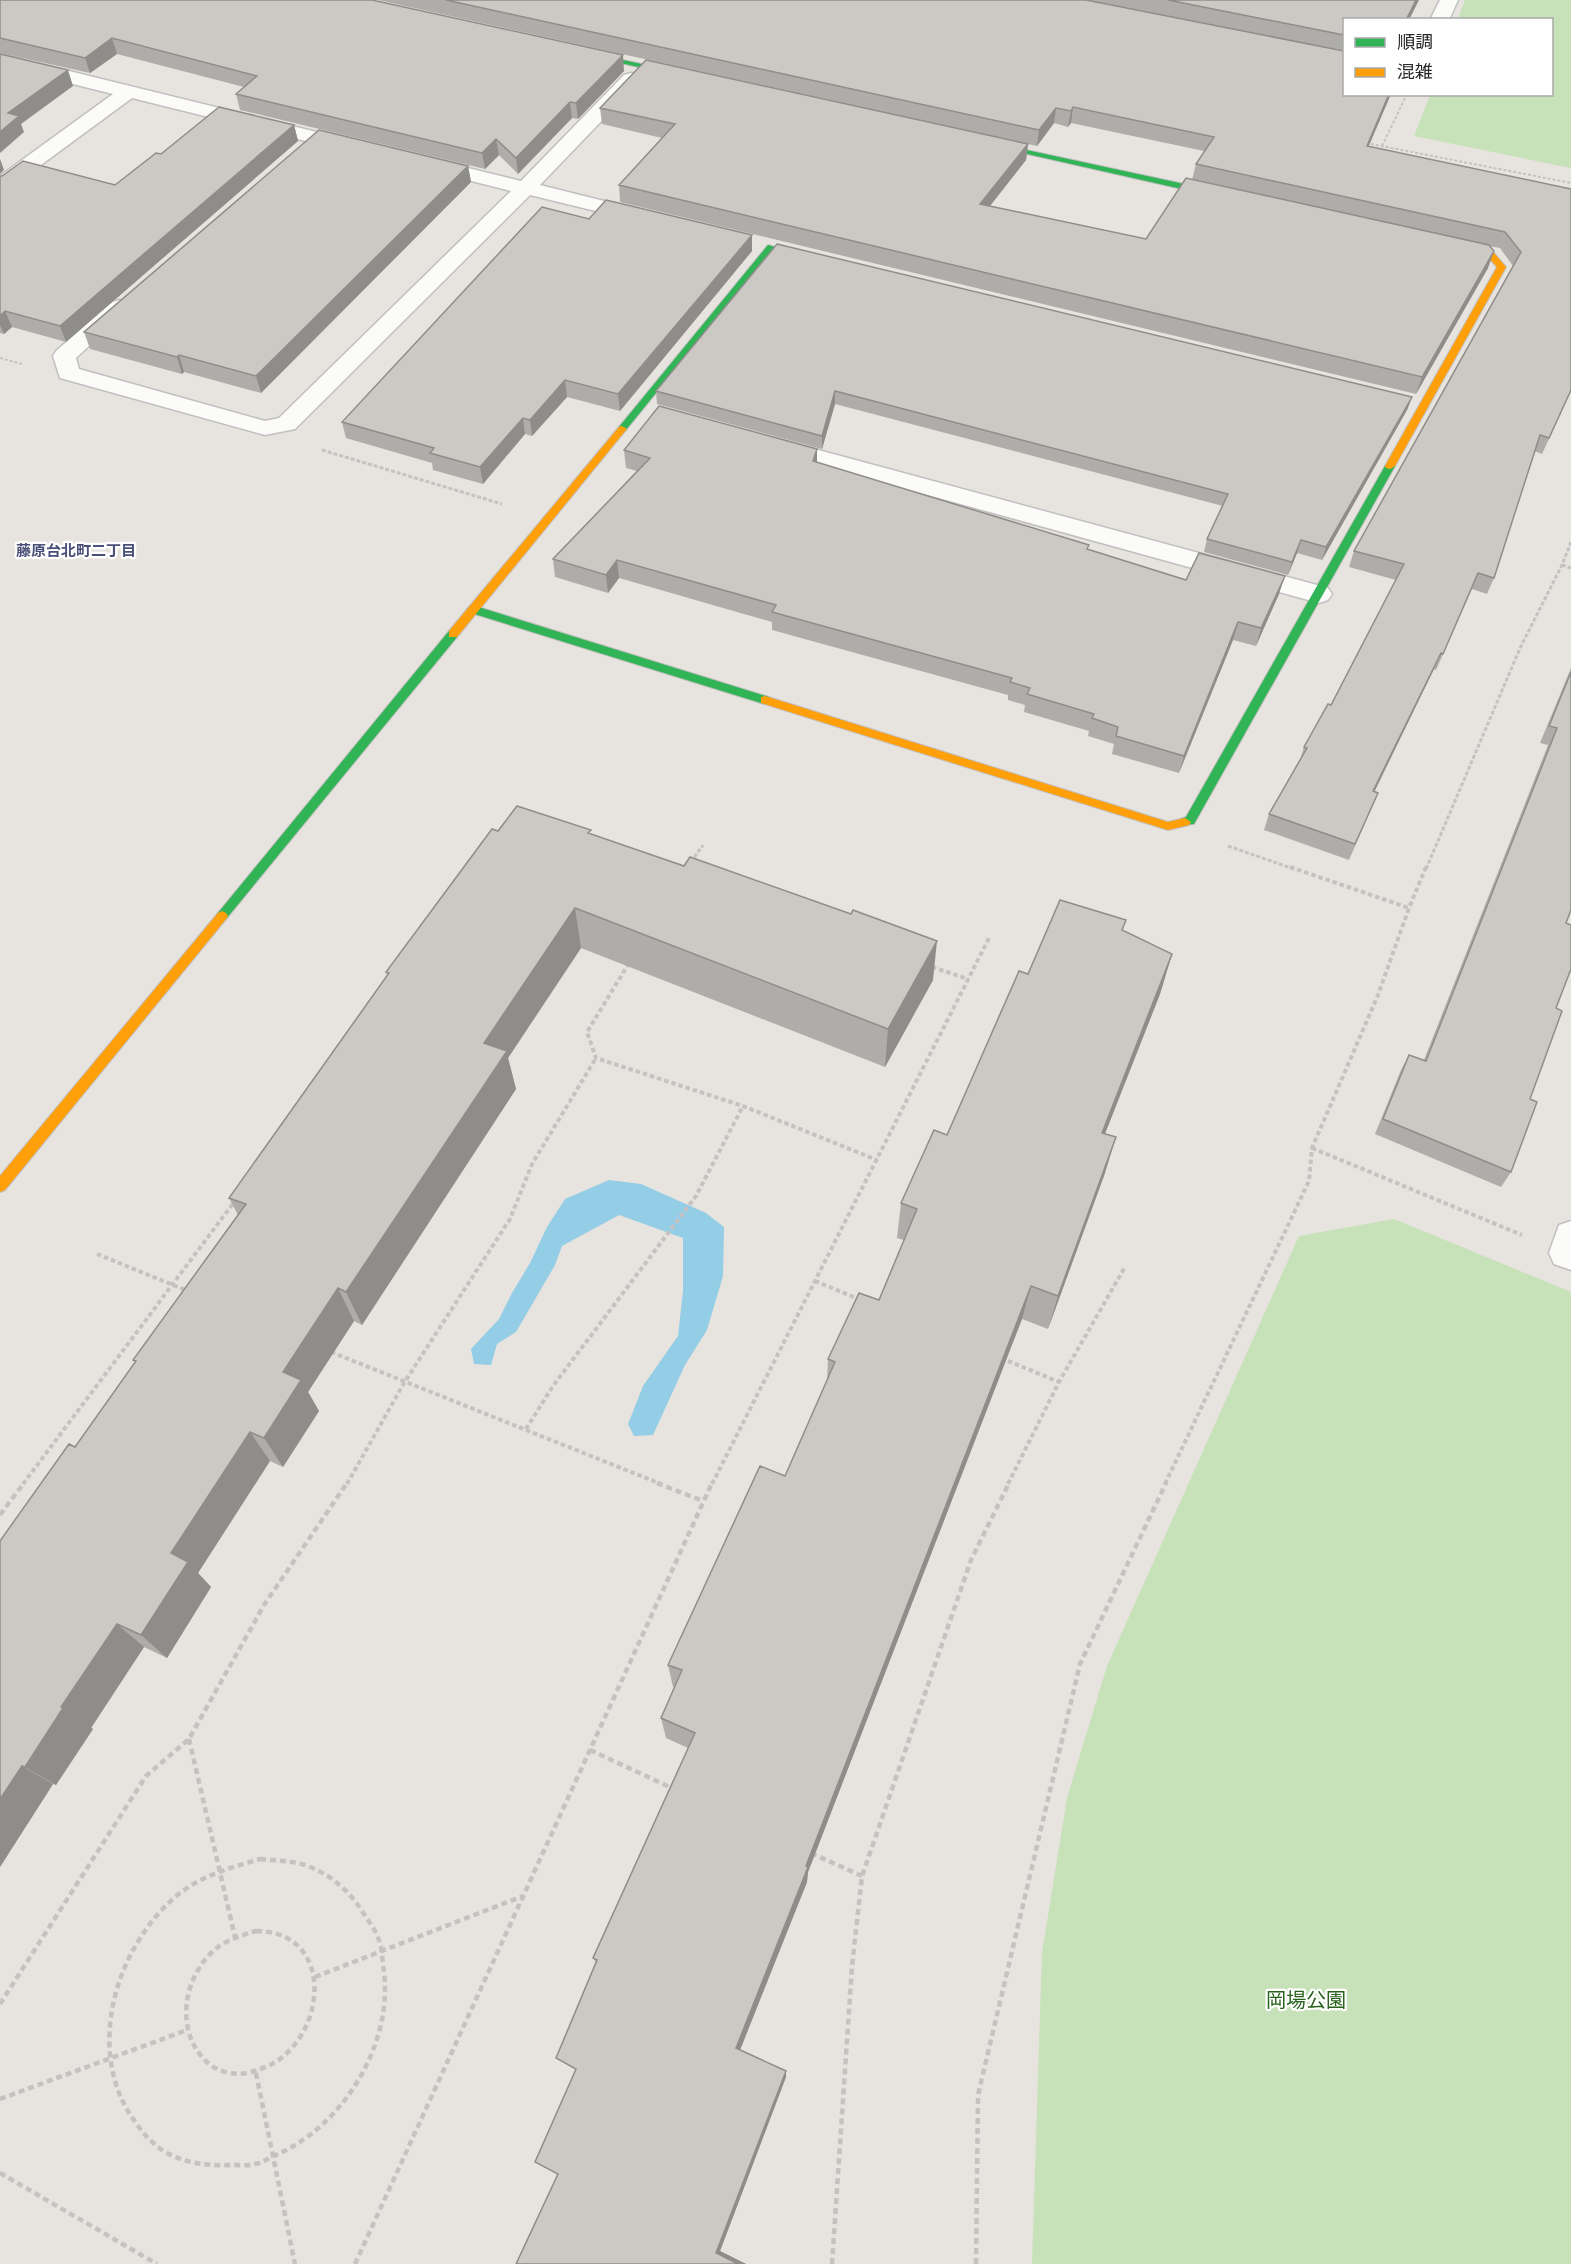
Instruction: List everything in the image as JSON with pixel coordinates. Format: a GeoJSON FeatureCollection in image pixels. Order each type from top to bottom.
{"type":"FeatureCollection","features":[{"type":"Feature","properties":{"kind":"street"},"geometry":{"type":"LineString","coordinates":[[1440,18],[1449,0]]}},
{"type":"Feature","properties":{"kind":"street"},"geometry":{"type":"LineString","coordinates":[[563,48],[701,79]]}},
{"type":"Feature","properties":{"kind":"street"},"geometry":{"type":"LineString","coordinates":[[0,60],[375,152]]}},
{"type":"Feature","properties":{"kind":"street"},"geometry":{"type":"LineString","coordinates":[[136,294],[64,356],[68,373],[265,428],[287,424],[526,188],[643,66]]}},
{"type":"Feature","properties":{"kind":"street"},"geometry":{"type":"LineString","coordinates":[[0,186],[128,92]]}},
{"type":"Feature","properties":{"kind":"street"},"geometry":{"type":"LineString","coordinates":[[299,153],[317,138]]}},
{"type":"Feature","properties":{"kind":"street"},"geometry":{"type":"LineString","coordinates":[[967,138],[1235,198]]}},
{"type":"Feature","properties":{"kind":"street"},"geometry":{"type":"LineString","coordinates":[[410,160],[660,220]]}},
{"type":"Feature","properties":{"kind":"street"},"geometry":{"type":"LineString","coordinates":[[749,242],[795,253]]}},
{"type":"Feature","properties":{"kind":"street"},"geometry":{"type":"LineString","coordinates":[[472,609],[1168,826],[1190,821],[1502,267],[1491,255],[1432,242]]}},
{"type":"Feature","properties":{"kind":"street"},"geometry":{"type":"LineString","coordinates":[[0,1186],[472,609],[549,519],[651,412],[771,247]]}},
{"type":"Feature","properties":{"kind":"street"},"geometry":{"type":"LineString","coordinates":[[1400,399],[1423,405]]}},
{"type":"Feature","properties":{"kind":"street"},"geometry":{"type":"LineString","coordinates":[[755,440],[1319,594]]}},
{"type":"Feature","properties":{"kind":"path"},"geometry":{"type":"LineString","coordinates":[[1382,146],[1406,96]]}},
{"type":"Feature","properties":{"kind":"path"},"geometry":{"type":"LineString","coordinates":[[1359,141],[1571,183]]}},
{"type":"Feature","properties":{"kind":"path"},"geometry":{"type":"LineString","coordinates":[[1538,185],[1541,177]]}},
{"type":"Feature","properties":{"kind":"path"},"geometry":{"type":"LineString","coordinates":[[278,426],[295,442],[549,519]]}},
{"type":"Feature","properties":{"kind":"path"},"geometry":{"type":"LineString","coordinates":[[976,2264],[978,2095],[1080,1664],[1309,1181],[1312,1148],[1378,995],[1409,908],[1521,646],[1562,565],[1571,542]]}},
{"type":"Feature","properties":{"kind":"path"},"geometry":{"type":"LineString","coordinates":[[1562,565],[1571,568]]}},
{"type":"Feature","properties":{"kind":"path"},"geometry":{"type":"LineString","coordinates":[[1168,826],[1409,908]]}},
{"type":"Feature","properties":{"kind":"path"},"geometry":{"type":"LineString","coordinates":[[691,863],[703,845]]}},
{"type":"Feature","properties":{"kind":"path"},"geometry":{"type":"LineString","coordinates":[[355,2264],[703,1501],[989,938]]}},
{"type":"Feature","properties":{"kind":"path"},"geometry":{"type":"LineString","coordinates":[[596,1058],[587,1032],[630,961]]}},
{"type":"Feature","properties":{"kind":"path"},"geometry":{"type":"LineString","coordinates":[[923,964],[968,979]]}},
{"type":"Feature","properties":{"kind":"path"},"geometry":{"type":"LineString","coordinates":[[596,1058],[743,1106],[877,1160]]}},
{"type":"Feature","properties":{"kind":"path"},"geometry":{"type":"LineString","coordinates":[[0,2004],[146,1776],[189,1739],[264,1605],[337,1501],[404,1383],[510,1219],[532,1164],[596,1058]]}},
{"type":"Feature","properties":{"kind":"path"},"geometry":{"type":"LineString","coordinates":[[526,1429],[553,1386],[696,1196],[743,1106]]}},
{"type":"Feature","properties":{"kind":"path"},"geometry":{"type":"LineString","coordinates":[[1312,1148],[1569,1248]]}},
{"type":"Feature","properties":{"kind":"path"},"geometry":{"type":"LineString","coordinates":[[0,1515],[242,1192]]}},
{"type":"Feature","properties":{"kind":"path"},"geometry":{"type":"LineString","coordinates":[[97,1254],[195,1294]]}},
{"type":"Feature","properties":{"kind":"path"},"geometry":{"type":"LineString","coordinates":[[832,2264],[852,1966],[862,1876],[971,1560],[1059,1382],[1125,1267]]}},
{"type":"Feature","properties":{"kind":"path"},"geometry":{"type":"LineString","coordinates":[[815,1281],[870,1304]]}},
{"type":"Feature","properties":{"kind":"path"},"geometry":{"type":"LineString","coordinates":[[327,1350],[404,1383],[526,1429],[703,1501]]}},
{"type":"Feature","properties":{"kind":"path"},"geometry":{"type":"LineString","coordinates":[[992,1354],[1059,1382]]}},
{"type":"Feature","properties":{"kind":"path"},"geometry":{"type":"LineString","coordinates":[[189,1739],[235,1937]]}},
{"type":"Feature","properties":{"kind":"path"},"geometry":{"type":"LineString","coordinates":[[590,1750],[684,1794]]}},
{"type":"Feature","properties":{"kind":"path"},"geometry":{"type":"LineString","coordinates":[[810,1852],[862,1876]]}},
{"type":"Feature","properties":{"kind":"path"},"geometry":{"type":"LineString","coordinates":[[260,1859],[302,1864],[338,1881],[365,1911],[382,1950],[387,1998],[376,2047],[353,2093],[318,2132],[273,2159],[227,2169],[184,2162],[147,2139],[121,2103],[109,2060],[110,2013],[124,1966],[148,1927],[180,1893],[219,1871],[260,1859]]}},
{"type":"Feature","properties":{"kind":"path"},"geometry":{"type":"LineString","coordinates":[[315,1977],[523,1896]]}},
{"type":"Feature","properties":{"kind":"path"},"geometry":{"type":"LineString","coordinates":[[255,1931],[276,1932],[293,1941],[307,1958],[315,1977],[315,2000],[308,2024],[295,2046],[277,2063],[256,2073],[237,2074],[220,2071],[204,2062],[193,2049],[187,2030],[185,2009],[190,1987],[200,1966],[216,1948],[235,1937],[255,1931]]}},
{"type":"Feature","properties":{"kind":"path"},"geometry":{"type":"LineString","coordinates":[[0,2099],[187,2030]]}},
{"type":"Feature","properties":{"kind":"path"},"geometry":{"type":"LineString","coordinates":[[256,2073],[295,2264]]}},
{"type":"Feature","properties":{"kind":"path"},"geometry":{"type":"LineString","coordinates":[[0,2173],[157,2264]]}},
{"type":"Feature","properties":{"kind":"green space"},"geometry":{"type":"Polygon","coordinates":[[[1465,0],[1571,0],[1571,168],[1414,136],[1430,96],[1553,96],[1553,18],[1458,18],[1465,0]]]}},
{"type":"Feature","properties":{"kind":"green space","name":"岡場公園"},"geometry":{"type":"Polygon","coordinates":[[[1394,1219],[1571,1292],[1571,2264],[1032,2264],[1042,1953],[1067,1798],[1107,1666],[1299,1236],[1394,1219]]]}},
{"type":"Feature","properties":{"kind":"water"},"geometry":{"type":"Polygon","coordinates":[[[609,1180],[641,1184],[706,1213],[724,1227],[723,1276],[707,1330],[685,1365],[653,1435],[634,1436],[628,1424],[643,1386],[678,1336],[683,1291],[683,1238],[619,1215],[562,1246],[555,1265],[516,1332],[497,1344],[491,1365],[474,1364],[471,1349],[499,1319],[547,1227],[565,1199],[609,1180]]]}},
{"type":"Feature","properties":{"kind":"building"},"geometry":{"type":"Polygon","coordinates":[[[0,0],[372,0],[623,55],[576,103],[570,102],[516,158],[496,139],[482,153],[236,94],[257,76],[112,38],[85,58],[0,38],[0,0]]]}},
{"type":"Feature","properties":{"kind":"building"},"geometry":{"type":"Polygon","coordinates":[[[446,0],[1086,0],[1343,51],[1343,96],[1388,96],[1367,146],[1571,189],[1571,390],[1549,438],[1540,435],[1494,578],[1478,573],[1443,654],[1441,653],[1373,791],[1378,793],[1355,844],[1269,814],[1307,748],[1304,747],[1328,704],[1331,705],[1404,564],[1354,551],[1521,252],[1505,232],[1196,164],[1214,137],[1073,107],[1071,111],[1056,108],[1039,130],[446,0]]]}},
{"type":"Feature","properties":{"kind":"building"},"geometry":{"type":"Polygon","coordinates":[[[1168,0],[1416,0],[1407,18],[1343,18],[1343,35],[1168,0]]]}},
{"type":"Feature","properties":{"kind":"building"},"geometry":{"type":"Polygon","coordinates":[[[0,54],[68,70],[8,113],[19,116],[0,132],[0,54]]]}},
{"type":"Feature","properties":{"kind":"building"},"geometry":{"type":"Polygon","coordinates":[[[646,60],[1028,144],[980,204],[1146,239],[1186,178],[1489,245],[1494,251],[1422,377],[619,185],[675,124],[600,108],[646,60]]]}},
{"type":"Feature","properties":{"kind":"building"},"geometry":{"type":"Polygon","coordinates":[[[219,107],[294,125],[60,326],[5,311],[0,316],[0,176],[23,161],[115,185],[156,153],[161,154],[219,107]]]}},
{"type":"Feature","properties":{"kind":"building"},"geometry":{"type":"Polygon","coordinates":[[[319,130],[468,166],[256,376],[84,332],[319,130]]]}},
{"type":"Feature","properties":{"kind":"building"},"geometry":{"type":"Polygon","coordinates":[[[606,200],[752,235],[618,394],[565,380],[530,420],[523,418],[480,467],[430,453],[434,448],[342,422],[542,207],[589,219],[606,200]]]}},
{"type":"Feature","properties":{"kind":"building"},"geometry":{"type":"Polygon","coordinates":[[[777,244],[1412,397],[1326,547],[1301,540],[1292,562],[1207,539],[1228,494],[835,391],[822,436],[656,391],[777,244]]]}},
{"type":"Feature","properties":{"kind":"building"},"geometry":{"type":"Polygon","coordinates":[[[659,406],[817,449],[813,461],[1089,545],[1087,549],[1186,580],[1199,553],[1285,576],[1261,628],[1238,622],[1184,756],[1116,736],[1118,727],[1092,718],[1094,714],[1027,694],[1030,688],[1010,682],[1012,678],[772,612],[776,605],[617,560],[606,575],[553,559],[650,458],[624,450],[659,406]]]}},
{"type":"Feature","properties":{"kind":"building"},"geometry":{"type":"Polygon","coordinates":[[[1571,672],[1571,910],[1566,923],[1571,925],[1571,969],[1556,1008],[1562,1011],[1530,1099],[1537,1102],[1511,1172],[1383,1119],[1409,1055],[1426,1061],[1557,728],[1549,726],[1571,672]]]}},
{"type":"Feature","properties":{"kind":"building"},"geometry":{"type":"Polygon","coordinates":[[[517,806],[591,830],[588,833],[684,866],[690,857],[851,914],[853,910],[937,941],[888,1029],[575,908],[484,1043],[507,1051],[346,1292],[338,1288],[283,1372],[301,1380],[264,1438],[250,1432],[171,1553],[188,1562],[141,1635],[117,1624],[61,1707],[63,1708],[25,1767],[22,1766],[0,1799],[0,1541],[69,1444],[75,1447],[136,1361],[133,1360],[246,1204],[229,1198],[389,973],[386,972],[492,829],[498,831],[517,806]]]}},
{"type":"Feature","properties":{"kind":"building"},"geometry":{"type":"Polygon","coordinates":[[[1060,900],[1126,920],[1122,930],[1172,954],[1102,1133],[1116,1137],[1058,1296],[1031,1286],[736,2048],[786,2071],[716,2253],[738,2264],[516,2264],[558,2174],[535,2162],[576,2069],[556,2058],[597,1960],[593,1958],[695,1733],[661,1718],[682,1670],[668,1665],[760,1466],[785,1476],[835,1362],[828,1359],[859,1293],[879,1300],[917,1209],[901,1203],[934,1130],[947,1135],[1019,971],[1028,974],[1060,900]]]}},
{"type":"Feature","properties":{"kind":"traffic: fast"},"geometry":{"type":"LineString","coordinates":[[579,52],[684,75]]}},
{"type":"Feature","properties":{"kind":"traffic: fast"},"geometry":{"type":"LineString","coordinates":[[983,142],[1226,196]]}},
{"type":"Feature","properties":{"kind":"traffic: fast"},"geometry":{"type":"LineString","coordinates":[[622,429],[771,247]]}},
{"type":"Feature","properties":{"kind":"traffic: fast"},"geometry":{"type":"LineString","coordinates":[[1185,822],[1190,821],[1390,466]]}},
{"type":"Feature","properties":{"kind":"traffic: fast"},"geometry":{"type":"LineString","coordinates":[[472,609],[765,700]]}},
{"type":"Feature","properties":{"kind":"traffic: fast"},"geometry":{"type":"LineString","coordinates":[[222,916],[453,634]]}},
{"type":"Feature","properties":{"kind":"traffic: slow"},"geometry":{"type":"LineString","coordinates":[[1390,466],[1502,267],[1491,255],[1449,246]]}},
{"type":"Feature","properties":{"kind":"traffic: slow"},"geometry":{"type":"LineString","coordinates":[[453,634],[622,429]]}},
{"type":"Feature","properties":{"kind":"traffic: slow"},"geometry":{"type":"LineString","coordinates":[[765,700],[1168,826],[1185,822]]}},
{"type":"Feature","properties":{"kind":"traffic: slow"},"geometry":{"type":"LineString","coordinates":[[0,1186],[222,916]]}},
{"type":"Feature","properties":{"kind":"district","name":"藤原台北町二丁目"},"geometry":{"type":"Point","coordinates":[76,550]}}]}
